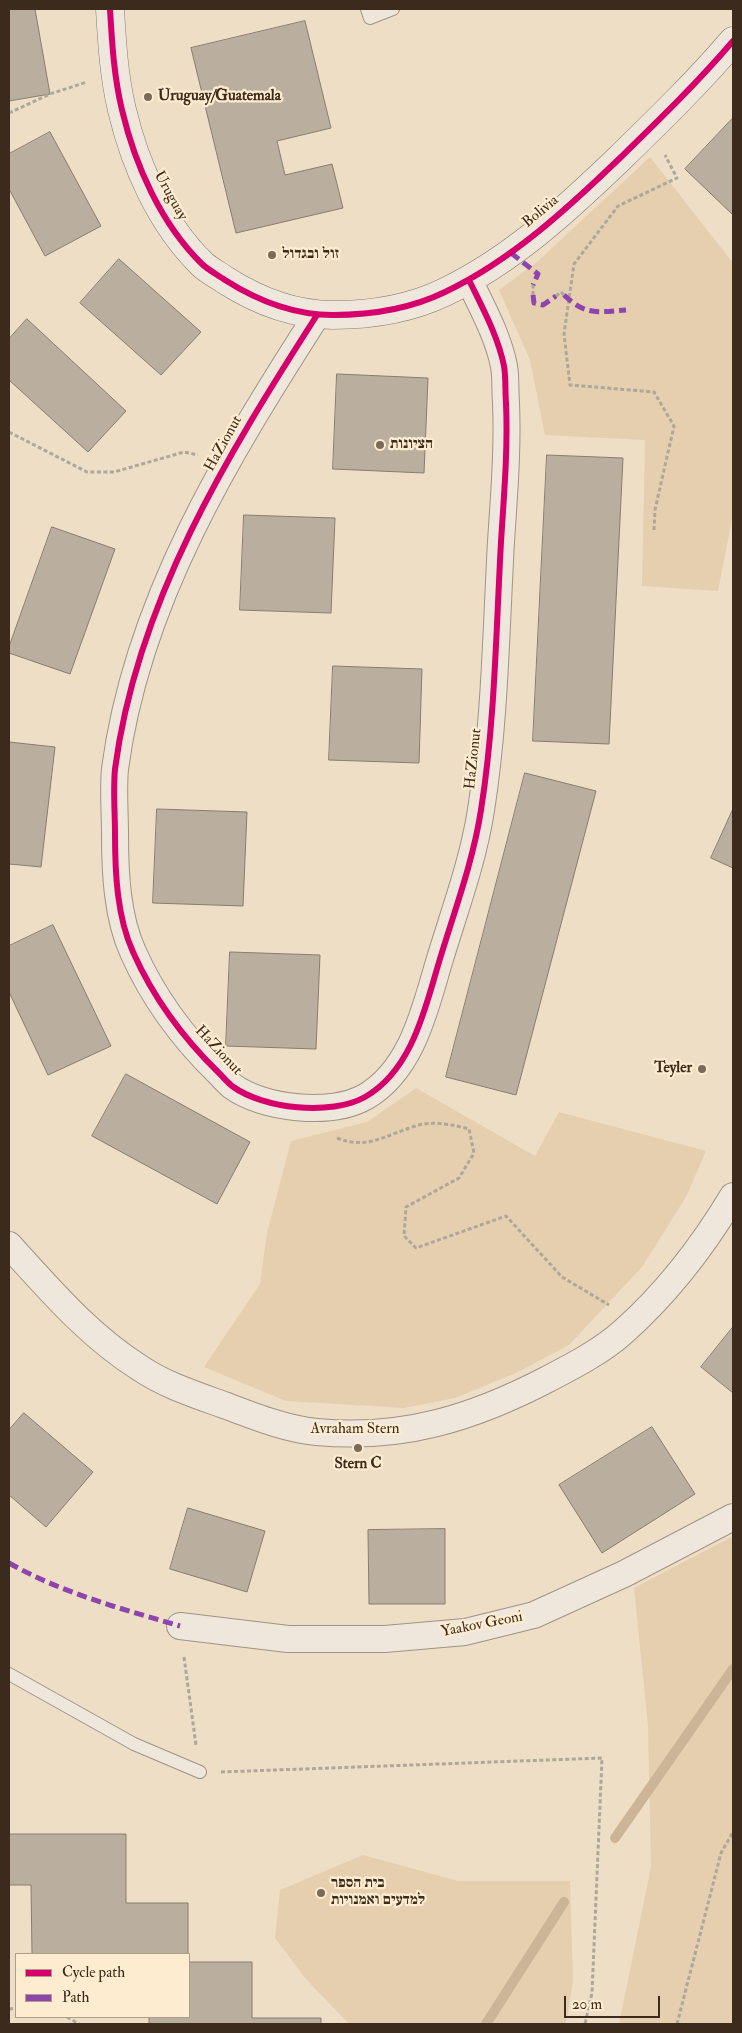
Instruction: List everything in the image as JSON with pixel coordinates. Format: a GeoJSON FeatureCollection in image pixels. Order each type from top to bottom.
{"type":"FeatureCollection","features":[{"type":"Feature","properties":{"kind":"street","name":"Uruguay"},"geometry":{"type":"LineString","coordinates":[[110,9],[115,75],[122,111],[134,153],[149,187],[172,227],[203,265],[245,292],[280,308],[317,315]]}},
{"type":"Feature","properties":{"kind":"street","name":"Bolivia"},"geometry":{"type":"LineString","coordinates":[[317,315],[366,315],[414,305],[469,280],[498,263],[588,189],[700,80],[733,41]]}},
{"type":"Feature","properties":{"kind":"street","name":"HaZionut"},"geometry":{"type":"LineString","coordinates":[[317,315],[275,380],[200,512],[162,593],[141,654],[126,710],[115,774],[115,851],[120,906],[132,951],[165,1008],[202,1057],[232,1086],[256,1098],[283,1105],[310,1108],[341,1105],[363,1098],[383,1084],[402,1062],[425,1011],[464,885],[481,814],[490,737],[507,431],[504,368],[497,342],[469,280]]}},
{"type":"Feature","properties":{"kind":"street","name":"Avraham Stern"},"geometry":{"type":"LineString","coordinates":[[9,1245],[69,1309],[100,1338],[141,1369],[193,1394],[257,1417],[316,1432],[393,1433],[455,1420],[511,1398],[570,1367],[622,1333],[668,1287],[711,1233],[733,1196]]}},
{"type":"Feature","properties":{"kind":"street","name":"Yaakov Geoni"},"geometry":{"type":"LineString","coordinates":[[180,1626],[288,1639],[385,1639],[465,1632],[534,1614],[624,1574],[733,1517]]}},
{"type":"Feature","properties":{"kind":"lane"},"geometry":{"type":"LineString","coordinates":[[367,9],[370,18],[393,9]]}},
{"type":"Feature","properties":{"kind":"lane"},"geometry":{"type":"LineString","coordinates":[[9,1674],[134,1744],[200,1772]]}},
{"type":"Feature","properties":{"kind":"path"},"geometry":{"type":"LineString","coordinates":[[9,113],[50,94],[84,83]]}},
{"type":"Feature","properties":{"kind":"path"},"geometry":{"type":"LineString","coordinates":[[654,530],[655,510],[674,426],[654,392],[570,386],[564,334],[574,264],[618,206],[678,178],[664,154]]}},
{"type":"Feature","properties":{"kind":"path"},"geometry":{"type":"LineString","coordinates":[[533,295],[534,285]]}},
{"type":"Feature","properties":{"kind":"path"},"geometry":{"type":"LineString","coordinates":[[556,296],[561,292],[564,295]]}},
{"type":"Feature","properties":{"kind":"path"},"geometry":{"type":"LineString","coordinates":[[9,432],[87,472],[114,472],[184,452],[228,462]]}},
{"type":"Feature","properties":{"kind":"path"},"geometry":{"type":"LineString","coordinates":[[310,1108],[333,1136],[350,1144],[374,1141],[421,1124],[452,1124],[469,1129],[474,1153],[459,1178],[406,1207],[404,1236],[416,1248],[506,1216],[562,1277],[635,1320]]}},
{"type":"Feature","properties":{"kind":"path"},"geometry":{"type":"LineString","coordinates":[[180,1626],[200,1772],[602,1758],[592,1993],[585,2024]]}},
{"type":"Feature","properties":{"kind":"path"},"geometry":{"type":"LineString","coordinates":[[677,2024],[721,1853],[733,1832]]}},
{"type":"Feature","properties":{"kind":"shaded area"},"geometry":{"type":"Polygon","coordinates":[[[650,157],[733,263],[733,514],[718,591],[642,586],[645,440],[545,435],[530,360],[499,290],[538,261],[650,157]]]}},
{"type":"Feature","properties":{"kind":"shaded area"},"geometry":{"type":"Polygon","coordinates":[[[416,1088],[535,1156],[559,1112],[706,1151],[686,1197],[642,1267],[569,1345],[518,1372],[455,1398],[404,1408],[286,1401],[204,1367],[260,1284],[267,1233],[291,1141],[367,1122],[416,1088]]]}},
{"type":"Feature","properties":{"kind":"shaded area"},"geometry":{"type":"Polygon","coordinates":[[[733,1536],[733,2023],[619,2024],[651,1867],[648,1726],[634,1588],[733,1536]]]}},
{"type":"Feature","properties":{"kind":"shaded area"},"geometry":{"type":"Polygon","coordinates":[[[363,1855],[458,1881],[570,1881],[573,1981],[566,2024],[349,2024],[305,1978],[275,1938],[280,1890],[363,1855]]]}},
{"type":"Feature","properties":{"kind":"building"},"geometry":{"type":"Polygon","coordinates":[[[9,9],[35,9],[50,94],[9,101],[9,9]]]}},
{"type":"Feature","properties":{"kind":"building"},"geometry":{"type":"Polygon","coordinates":[[[305,21],[331,128],[277,141],[285,175],[332,164],[343,208],[236,233],[191,48],[305,21]]]}},
{"type":"Feature","properties":{"kind":"building"},"geometry":{"type":"Polygon","coordinates":[[[733,118],[733,215],[685,169],[733,118]]]}},
{"type":"Feature","properties":{"kind":"building"},"geometry":{"type":"Polygon","coordinates":[[[50,132],[101,226],[45,256],[9,189],[9,154],[50,132]]]}},
{"type":"Feature","properties":{"kind":"building"},"geometry":{"type":"Polygon","coordinates":[[[119,259],[201,332],[161,375],[80,303],[119,259]]]}},
{"type":"Feature","properties":{"kind":"building"},"geometry":{"type":"Polygon","coordinates":[[[27,319],[126,411],[88,452],[9,380],[9,339],[27,319]]]}},
{"type":"Feature","properties":{"kind":"building","name":"הציונות"},"geometry":{"type":"Polygon","coordinates":[[[337,374],[428,378],[424,473],[333,469],[337,374]]]}},
{"type":"Feature","properties":{"kind":"building"},"geometry":{"type":"Polygon","coordinates":[[[547,455],[623,458],[609,744],[533,741],[547,455]]]}},
{"type":"Feature","properties":{"kind":"building"},"geometry":{"type":"Polygon","coordinates":[[[244,515],[335,518],[331,613],[240,610],[244,515]]]}},
{"type":"Feature","properties":{"kind":"building"},"geometry":{"type":"Polygon","coordinates":[[[52,527],[115,549],[70,674],[9,653],[9,647],[52,527]]]}},
{"type":"Feature","properties":{"kind":"building"},"geometry":{"type":"Polygon","coordinates":[[[333,666],[422,669],[419,763],[329,760],[333,666]]]}},
{"type":"Feature","properties":{"kind":"building"},"geometry":{"type":"Polygon","coordinates":[[[9,742],[55,747],[41,867],[9,864],[9,742]]]}},
{"type":"Feature","properties":{"kind":"building"},"geometry":{"type":"Polygon","coordinates":[[[525,773],[596,791],[516,1095],[446,1077],[525,773]]]}},
{"type":"Feature","properties":{"kind":"building"},"geometry":{"type":"Polygon","coordinates":[[[157,809],[247,812],[243,906],[153,903],[157,809]]]}},
{"type":"Feature","properties":{"kind":"building"},"geometry":{"type":"Polygon","coordinates":[[[733,809],[733,868],[711,858],[733,809]]]}},
{"type":"Feature","properties":{"kind":"building"},"geometry":{"type":"Polygon","coordinates":[[[53,925],[111,1046],[48,1075],[9,992],[9,946],[53,925]]]}},
{"type":"Feature","properties":{"kind":"building"},"geometry":{"type":"Polygon","coordinates":[[[230,952],[320,955],[316,1049],[226,1046],[230,952]]]}},
{"type":"Feature","properties":{"kind":"building"},"geometry":{"type":"Polygon","coordinates":[[[126,1074],[250,1142],[217,1204],[92,1136],[126,1074]]]}},
{"type":"Feature","properties":{"kind":"building"},"geometry":{"type":"Polygon","coordinates":[[[733,1327],[733,1393],[701,1367],[733,1327]]]}},
{"type":"Feature","properties":{"kind":"building"},"geometry":{"type":"Polygon","coordinates":[[[24,1413],[93,1472],[46,1527],[9,1495],[9,1430],[24,1413]]]}},
{"type":"Feature","properties":{"kind":"building"},"geometry":{"type":"Polygon","coordinates":[[[652,1427],[695,1494],[602,1553],[559,1485],[652,1427]]]}},
{"type":"Feature","properties":{"kind":"building"},"geometry":{"type":"Polygon","coordinates":[[[188,1508],[265,1531],[247,1592],[170,1569],[188,1508]]]}},
{"type":"Feature","properties":{"kind":"building"},"geometry":{"type":"Polygon","coordinates":[[[445,1529],[445,1604],[369,1604],[368,1530],[445,1529]]]}},
{"type":"Feature","properties":{"kind":"building"},"geometry":{"type":"Polygon","coordinates":[[[9,1834],[126,1834],[126,1903],[188,1903],[188,1953],[32,1953],[31,1885],[9,1885],[9,1834]]]}},
{"type":"Feature","properties":{"kind":"building"},"geometry":{"type":"Polygon","coordinates":[[[190,1962],[252,1962],[252,2018],[321,2018],[321,2024],[149,2024],[149,2018],[190,2018],[190,1962]]]}},
{"type":"Feature","properties":{"kind":"waterway"},"geometry":{"type":"LineString","coordinates":[[615,1838],[733,1669]]}},
{"type":"Feature","properties":{"kind":"waterway"},"geometry":{"type":"LineString","coordinates":[[486,2024],[564,1902]]}},
{"type":"Feature","properties":{"kind":"marked path"},"geometry":{"type":"LineString","coordinates":[[511,253],[538,274],[533,285]]}},
{"type":"Feature","properties":{"kind":"marked path"},"geometry":{"type":"LineString","coordinates":[[533,295],[534,303],[543,305],[556,296]]}},
{"type":"Feature","properties":{"kind":"marked path"},"geometry":{"type":"LineString","coordinates":[[564,295],[586,310],[600,312],[626,310]]}},
{"type":"Feature","properties":{"kind":"marked path"},"geometry":{"type":"LineString","coordinates":[[9,1563],[71,1592],[114,1607],[180,1626]]}},
{"type":"Feature","properties":{"kind":"cycle path"},"geometry":{"type":"LineString","coordinates":[[110,9],[115,73],[127,131],[142,172],[174,231],[204,266],[237,288],[263,300],[290,309],[333,315],[362,314],[418,303],[445,292],[493,265],[560,214],[601,176],[636,143],[733,41]]}},
{"type":"Feature","properties":{"kind":"cycle path"},"geometry":{"type":"LineString","coordinates":[[317,315],[220,475],[191,531],[165,588],[143,647],[126,707],[115,769],[114,793],[116,879],[123,924],[141,969],[170,1017],[206,1060],[232,1086],[245,1094],[279,1105],[316,1108],[334,1107],[365,1097],[381,1085],[405,1055],[422,1018],[478,829],[486,777],[492,710],[505,472],[506,420],[504,366],[498,344],[469,280]]}},
{"type":"Feature","properties":{"kind":"place","name":"Uruguay/Guatemala"},"geometry":{"type":"Point","coordinates":[148,97]}},
{"type":"Feature","properties":{"kind":"place","name":"זול ובגדול"},"geometry":{"type":"Point","coordinates":[272,255]}},
{"type":"Feature","properties":{"kind":"place","name":"הציונות"},"geometry":{"type":"Point","coordinates":[380,445]}},
{"type":"Feature","properties":{"kind":"place","name":"Teyler"},"geometry":{"type":"Point","coordinates":[702,1069]}},
{"type":"Feature","properties":{"kind":"place","name":"Stern C"},"geometry":{"type":"Point","coordinates":[358,1448]}},
{"type":"Feature","properties":{"kind":"place","name":"בית הספר למדעים ואמנויות"},"geometry":{"type":"Point","coordinates":[321,1893]}}]}
